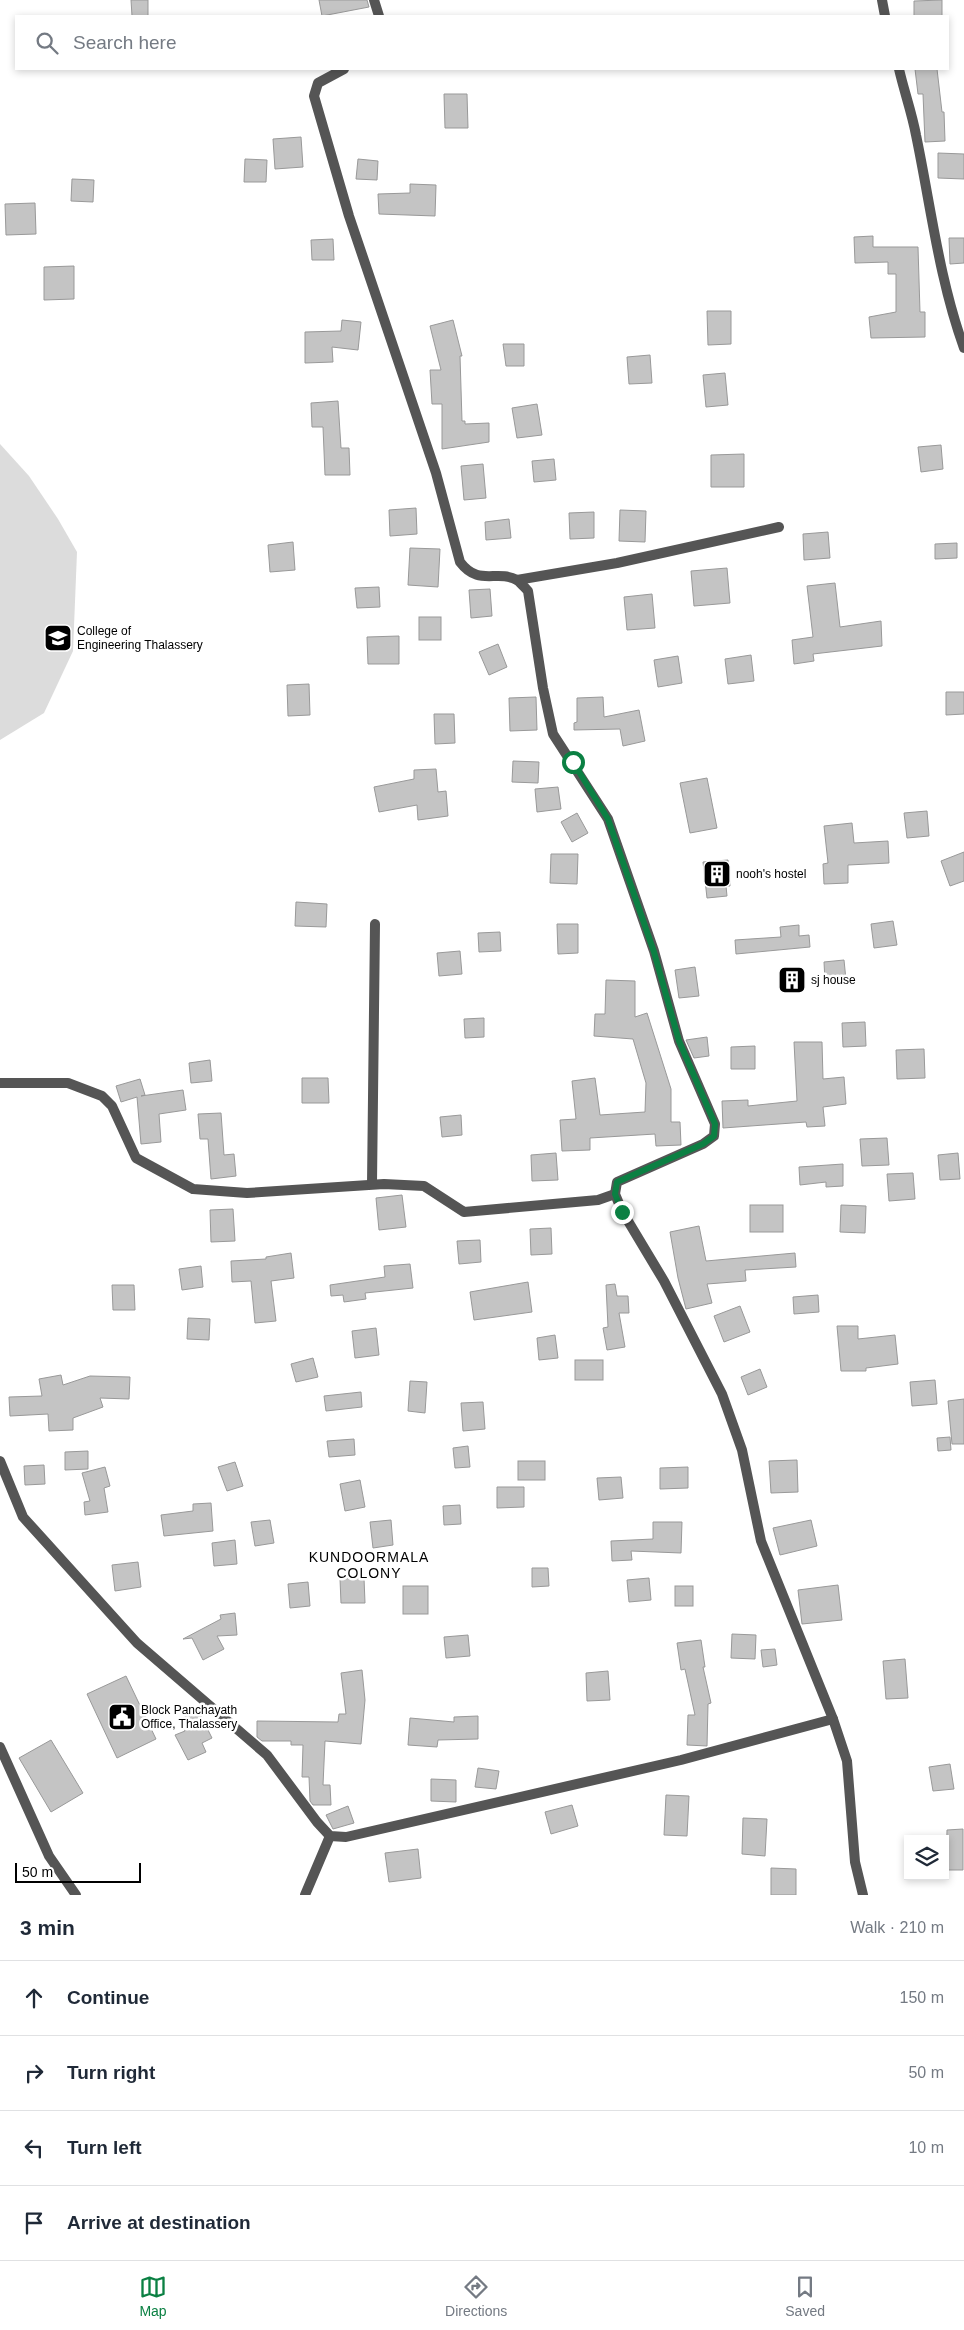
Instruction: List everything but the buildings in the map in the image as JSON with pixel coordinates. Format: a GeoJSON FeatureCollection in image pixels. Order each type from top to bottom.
{"type":"FeatureCollection","features":[{"type":"Feature","properties":{"kind":"street"},"geometry":{"type":"LineString","coordinates":[[374,0],[378,15]]}},
{"type":"Feature","properties":{"kind":"street"},"geometry":{"type":"LineString","coordinates":[[882,0],[885,15]]}},
{"type":"Feature","properties":{"kind":"street"},"geometry":{"type":"LineString","coordinates":[[342,70],[318,83],[314,96],[349,216],[436,473],[460,562],[467,572],[479,577],[517,580],[617,563],[779,527]]}},
{"type":"Feature","properties":{"kind":"street"},"geometry":{"type":"LineString","coordinates":[[899,70],[916,133],[936,248],[952,314],[964,348]]}},
{"type":"Feature","properties":{"kind":"street"},"geometry":{"type":"LineString","coordinates":[[517,580],[528,591],[543,688],[553,734],[608,819],[654,952],[679,1041],[715,1124],[714,1136],[703,1144],[617,1182],[615,1194],[622,1212],[664,1282],[722,1394],[742,1450],[761,1541],[833,1719],[847,1761],[855,1862],[863,1895]]}},
{"type":"Feature","properties":{"kind":"street"},"geometry":{"type":"LineString","coordinates":[[372,1184],[375,924]]}},
{"type":"Feature","properties":{"kind":"street"},"geometry":{"type":"LineString","coordinates":[[0,1083],[68,1083],[102,1096],[112,1106],[136,1158],[193,1189],[247,1193],[372,1184],[424,1186],[464,1212],[598,1200],[615,1194]]}},
{"type":"Feature","properties":{"kind":"street"},"geometry":{"type":"LineString","coordinates":[[0,1461],[23,1517],[137,1643],[267,1755],[317,1822],[330,1836],[346,1837],[682,1760],[833,1719]]}},
{"type":"Feature","properties":{"kind":"street"},"geometry":{"type":"LineString","coordinates":[[0,1747],[49,1856],[76,1895]]}},
{"type":"Feature","properties":{"kind":"street"},"geometry":{"type":"LineString","coordinates":[[305,1895],[330,1836]]}},
{"type":"Feature","properties":{"kind":"shaded area"},"geometry":{"type":"Polygon","coordinates":[[[0,444],[29,476],[58,519],[77,552],[73,651],[44,713],[0,740],[0,444]]]}},
{"type":"Feature","properties":{"kind":"place","name":"College of Engineering Thalassery"},"geometry":{"type":"Point","coordinates":[58,638]}},
{"type":"Feature","properties":{"kind":"place","name":"nooh's hostel"},"geometry":{"type":"Point","coordinates":[717,874]}},
{"type":"Feature","properties":{"kind":"place","name":"sj house"},"geometry":{"type":"Point","coordinates":[792,980]}},
{"type":"Feature","properties":{"kind":"place","name":"Block Panchayath Office, Thalassery"},"geometry":{"type":"Point","coordinates":[122,1717]}},
{"type":"Feature","properties":{"kind":"district","name":"KUNDOORMALA COLONY"},"geometry":{"type":"Point","coordinates":[369,1565]}},
{"type":"Feature","properties":{"kind":"route"},"geometry":{"type":"LineString","coordinates":[[573,762],[608,819],[654,952],[679,1041],[715,1124],[714,1136],[703,1144],[617,1182],[615,1194],[622,1212]]}}]}
